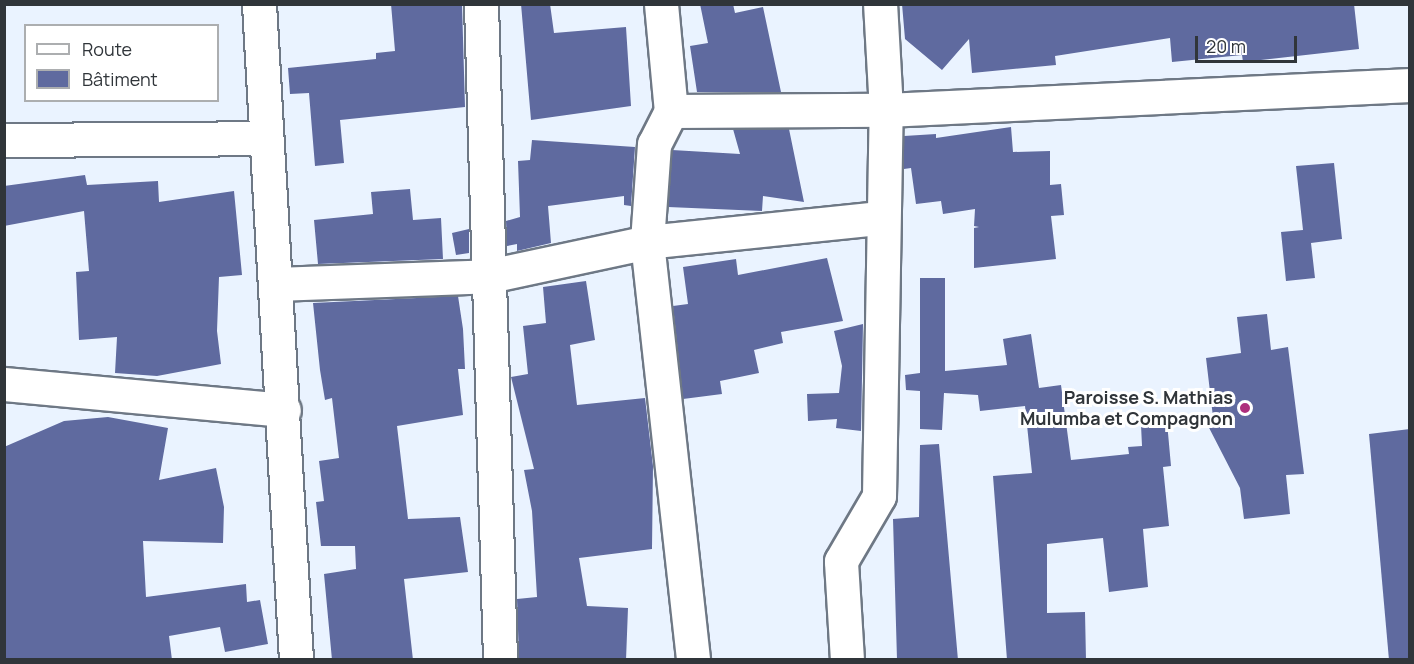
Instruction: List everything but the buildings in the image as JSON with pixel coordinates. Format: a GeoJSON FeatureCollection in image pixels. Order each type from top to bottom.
{"type":"FeatureCollection","features":[{"type":"Feature","properties":{"kind":"street"},"geometry":{"type":"LineString","coordinates":[[258,4],[284,410],[296,660]]}},
{"type":"Feature","properties":{"kind":"street"},"geometry":{"type":"LineString","coordinates":[[481,4],[500,660]]}},
{"type":"Feature","properties":{"kind":"street"},"geometry":{"type":"LineString","coordinates":[[661,4],[671,111],[654,144],[647,242],[693,660]]}},
{"type":"Feature","properties":{"kind":"street"},"geometry":{"type":"LineString","coordinates":[[847,660],[841,561],[879,496],[881,218],[886,110],[880,4]]}},
{"type":"Feature","properties":{"kind":"street"},"geometry":{"type":"LineString","coordinates":[[671,111],[886,110],[1410,85]]}},
{"type":"Feature","properties":{"kind":"street"},"geometry":{"type":"LineString","coordinates":[[4,140],[266,138]]}},
{"type":"Feature","properties":{"kind":"street"},"geometry":{"type":"LineString","coordinates":[[275,284],[489,276],[647,242],[881,218]]}},
{"type":"Feature","properties":{"kind":"street"},"geometry":{"type":"LineString","coordinates":[[4,384],[284,410]]}},
{"type":"Feature","properties":{"kind":"place","name":"Paroisse S. Mathias Mulumba et Compagnon"},"geometry":{"type":"Point","coordinates":[1245,408]}}]}
